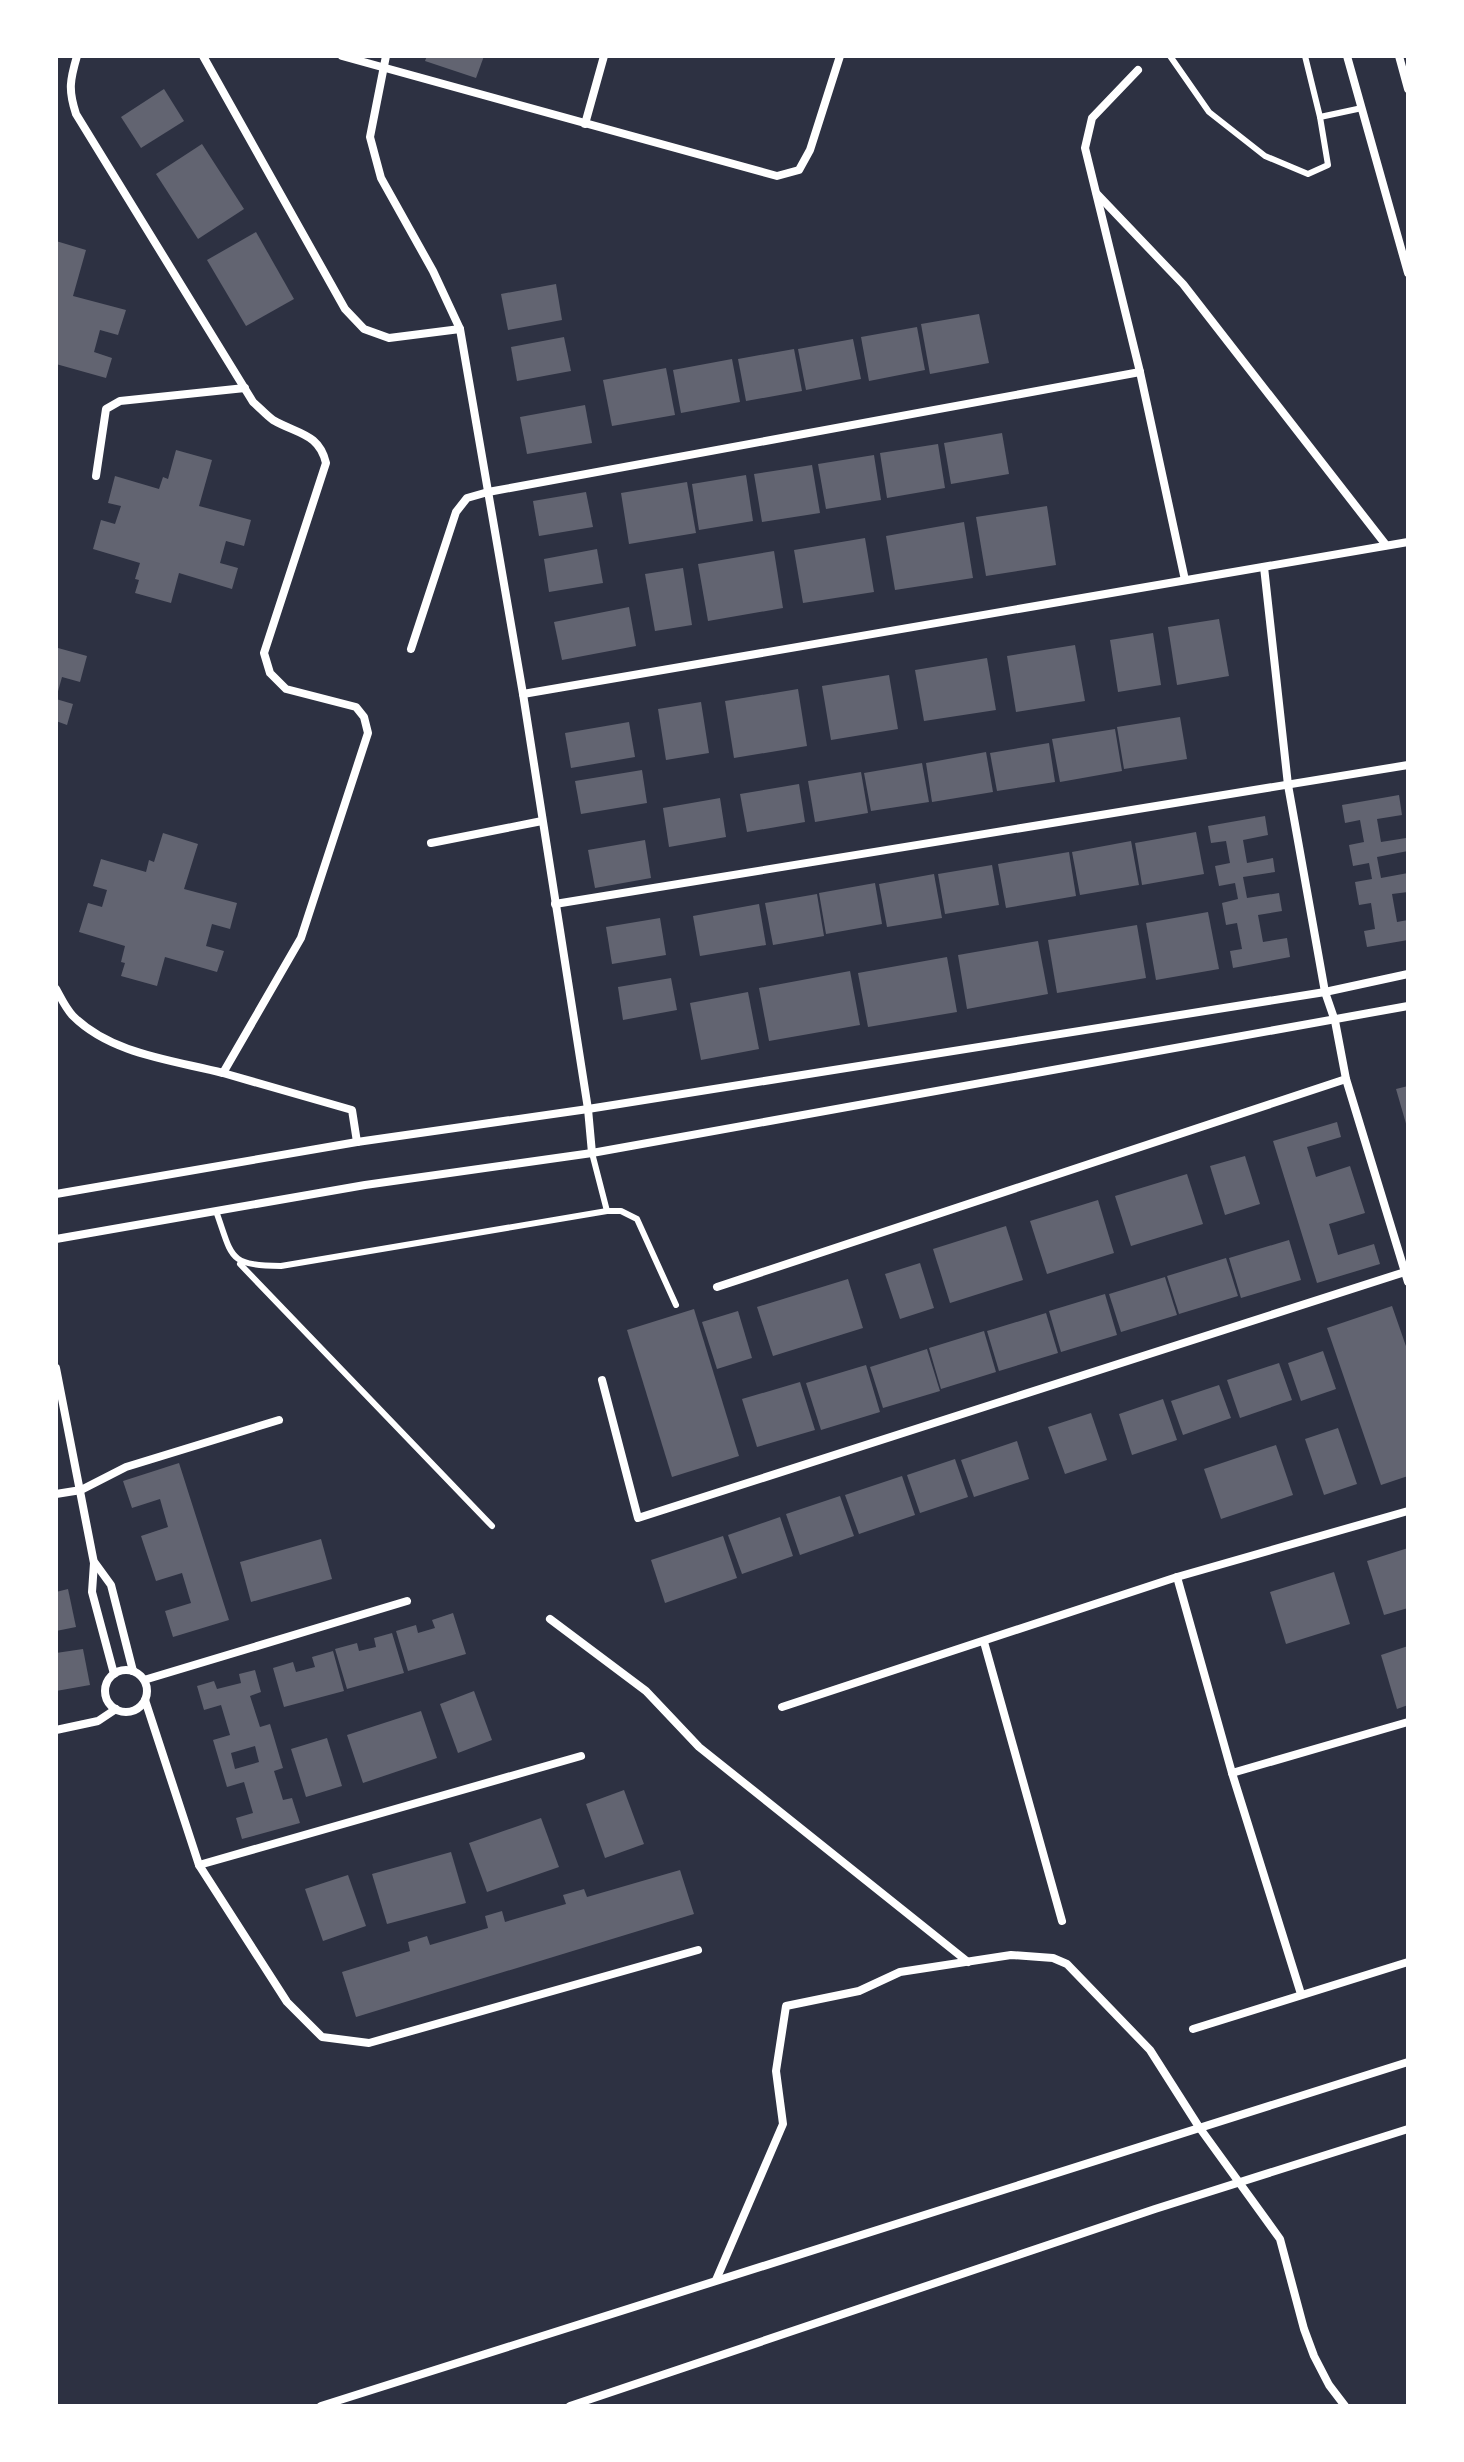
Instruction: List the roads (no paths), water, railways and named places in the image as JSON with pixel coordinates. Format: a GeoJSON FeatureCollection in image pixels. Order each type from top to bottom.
{"type":"FeatureCollection","features":[{"type":"Feature","properties":{"kind":"street"},"geometry":{"type":"LineString","coordinates":[[77,56],[70,80],[70,95],[76,114],[253,402],[272,419],[315,440],[323,451],[326,463],[264,653],[270,673],[286,689],[356,707],[364,717],[368,733],[301,938],[223,1073]]}},
{"type":"Feature","properties":{"kind":"street"},"geometry":{"type":"LineString","coordinates":[[203,56],[345,309],[364,329],[389,338],[460,329]]}},
{"type":"Feature","properties":{"kind":"street"},"geometry":{"type":"LineString","coordinates":[[342,56],[777,176],[799,170],[810,150],[840,56]]}},
{"type":"Feature","properties":{"kind":"street"},"geometry":{"type":"LineString","coordinates":[[386,56],[370,137],[381,178],[433,271],[460,329],[523,694],[588,1109],[592,1153]]}},
{"type":"Feature","properties":{"kind":"street"},"geometry":{"type":"LineString","coordinates":[[585,124],[604,56]]}},
{"type":"Feature","properties":{"kind":"street"},"geometry":{"type":"LineString","coordinates":[[1347,56],[1408,273]]}},
{"type":"Feature","properties":{"kind":"street"},"geometry":{"type":"LineString","coordinates":[[1399,56],[1408,89]]}},
{"type":"Feature","properties":{"kind":"street"},"geometry":{"type":"LineString","coordinates":[[1138,70],[1092,118],[1085,148],[1140,372],[1185,580]]}},
{"type":"Feature","properties":{"kind":"street"},"geometry":{"type":"LineString","coordinates":[[1096,193],[1183,284],[1386,545]]}},
{"type":"Feature","properties":{"kind":"street"},"geometry":{"type":"LineString","coordinates":[[411,649],[456,512],[467,498],[1140,372]]}},
{"type":"Feature","properties":{"kind":"street"},"geometry":{"type":"LineString","coordinates":[[96,476],[106,409],[120,401],[245,388]]}},
{"type":"Feature","properties":{"kind":"street"},"geometry":{"type":"LineString","coordinates":[[523,694],[1408,542]]}},
{"type":"Feature","properties":{"kind":"street"},"geometry":{"type":"LineString","coordinates":[[1264,567],[1288,785],[1325,992],[1335,1021],[1346,1079],[1408,1282]]}},
{"type":"Feature","properties":{"kind":"street"},"geometry":{"type":"LineString","coordinates":[[555,904],[1408,765]]}},
{"type":"Feature","properties":{"kind":"street"},"geometry":{"type":"LineString","coordinates":[[431,843],[542,821]]}},
{"type":"Feature","properties":{"kind":"street"},"geometry":{"type":"LineString","coordinates":[[56,1194],[357,1142],[588,1109],[1325,992],[1408,974]]}},
{"type":"Feature","properties":{"kind":"street"},"geometry":{"type":"LineString","coordinates":[[56,989],[71,1015],[102,1039],[120,1047],[352,1110],[357,1142]]}},
{"type":"Feature","properties":{"kind":"street"},"geometry":{"type":"LineString","coordinates":[[56,1239],[365,1185],[592,1153],[1408,1006]]}},
{"type":"Feature","properties":{"kind":"street"},"geometry":{"type":"LineString","coordinates":[[717,1287],[1346,1079]]}},
{"type":"Feature","properties":{"kind":"street"},"geometry":{"type":"LineString","coordinates":[[602,1380],[638,1518],[1407,1271]]}},
{"type":"Feature","properties":{"kind":"street"},"geometry":{"type":"LineString","coordinates":[[56,1368],[94,1563],[92,1592],[114,1674]]}},
{"type":"Feature","properties":{"kind":"street"},"geometry":{"type":"LineString","coordinates":[[56,1494],[81,1490],[126,1467],[279,1420]]}},
{"type":"Feature","properties":{"kind":"street"},"geometry":{"type":"LineString","coordinates":[[782,1707],[1177,1577],[1408,1511]]}},
{"type":"Feature","properties":{"kind":"street"},"geometry":{"type":"LineString","coordinates":[[94,1563],[111,1585],[133,1671]]}},
{"type":"Feature","properties":{"kind":"street"},"geometry":{"type":"LineString","coordinates":[[1177,1577],[1232,1773],[1301,1994]]}},
{"type":"Feature","properties":{"kind":"street"},"geometry":{"type":"LineString","coordinates":[[144,1680],[407,1601]]}},
{"type":"Feature","properties":{"kind":"street"},"geometry":{"type":"LineString","coordinates":[[550,1619],[646,1691],[699,1747],[968,1962]]}},
{"type":"Feature","properties":{"kind":"street"},"geometry":{"type":"LineString","coordinates":[[984,1642],[1062,1921]]}},
{"type":"Feature","properties":{"kind":"street"},"geometry":{"type":"LineString","coordinates":[[123,1670],[133,1671],[144,1680],[147,1693],[141,1706],[129,1712],[116,1709],[107,1699],[106,1692],[114,1674],[123,1670]]}},
{"type":"Feature","properties":{"kind":"street"},"geometry":{"type":"LineString","coordinates":[[145,1700],[199,1865],[287,2002],[322,2037],[369,2043],[698,1950]]}},
{"type":"Feature","properties":{"kind":"street"},"geometry":{"type":"LineString","coordinates":[[56,1730],[98,1721],[116,1709]]}},
{"type":"Feature","properties":{"kind":"street"},"geometry":{"type":"LineString","coordinates":[[1232,1773],[1408,1722]]}},
{"type":"Feature","properties":{"kind":"street"},"geometry":{"type":"LineString","coordinates":[[199,1865],[581,1756]]}},
{"type":"Feature","properties":{"kind":"street"},"geometry":{"type":"LineString","coordinates":[[716,2280],[783,2124],[776,2071],[786,2006],[859,1991],[900,1972],[1011,1955],[1053,1958],[1067,1964],[1150,2050],[1199,2127],[1280,2239],[1314,2356],[1329,2385],[1345,2406]]}},
{"type":"Feature","properties":{"kind":"street"},"geometry":{"type":"LineString","coordinates":[[1193,2029],[1408,1962]]}},
{"type":"Feature","properties":{"kind":"street"},"geometry":{"type":"LineString","coordinates":[[321,2406],[1408,2062]]}},
{"type":"Feature","properties":{"kind":"street"},"geometry":{"type":"LineString","coordinates":[[570,2406],[1240,2182],[1408,2129]]}},
{"type":"Feature","properties":{"kind":"lane"},"geometry":{"type":"LineString","coordinates":[[1170,56],[1209,112],[1265,156],[1308,174],[1328,165],[1305,56]]}},
{"type":"Feature","properties":{"kind":"lane"},"geometry":{"type":"LineString","coordinates":[[1320,117],[1362,108]]}},
{"type":"Feature","properties":{"kind":"lane"},"geometry":{"type":"LineString","coordinates":[[592,1153],[607,1211]]}},
{"type":"Feature","properties":{"kind":"lane"},"geometry":{"type":"LineString","coordinates":[[216,1211],[231,1254],[492,1526]]}},
{"type":"Feature","properties":{"kind":"lane"},"geometry":{"type":"LineString","coordinates":[[238,1261],[250,1265],[281,1266],[621,1211],[637,1219],[676,1305]]}}]}
